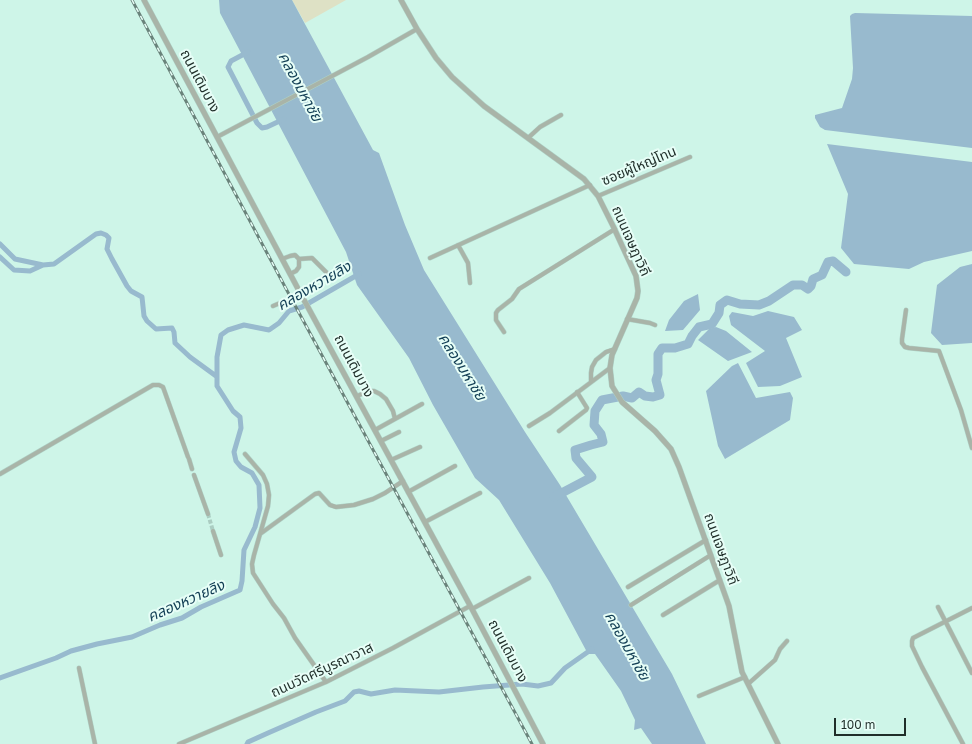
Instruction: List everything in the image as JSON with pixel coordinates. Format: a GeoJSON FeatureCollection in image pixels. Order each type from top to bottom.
{"type":"FeatureCollection","features":[{"type":"Feature","properties":{"kind":"street","name":"ถนนเดิมบาง"},"geometry":{"type":"LineString","coordinates":[[144,0],[543,744]]}},
{"type":"Feature","properties":{"kind":"street","name":"ถนนเจษฎาวิถี"},"geometry":{"type":"LineString","coordinates":[[402,0],[417,29],[436,58],[463,88],[480,103],[584,179],[598,196],[615,229],[636,276],[638,284],[637,298],[615,349],[610,368],[610,380],[614,391],[620,400],[655,431],[671,449],[720,580],[732,618],[741,665],[745,677],[778,744]]}},
{"type":"Feature","properties":{"kind":"street"},"geometry":{"type":"LineString","coordinates":[[217,137],[368,57],[417,29]]}},
{"type":"Feature","properties":{"kind":"street"},"geometry":{"type":"LineString","coordinates":[[528,138],[540,127],[561,115]]}},
{"type":"Feature","properties":{"kind":"street","name":"ซอยผู้ใหญ่โทน"},"geometry":{"type":"LineString","coordinates":[[598,196],[690,157]]}},
{"type":"Feature","properties":{"kind":"street"},"geometry":{"type":"LineString","coordinates":[[430,258],[590,185]]}},
{"type":"Feature","properties":{"kind":"street"},"geometry":{"type":"LineString","coordinates":[[504,332],[496,320],[496,313],[512,299],[519,289],[615,229]]}},
{"type":"Feature","properties":{"kind":"street"},"geometry":{"type":"LineString","coordinates":[[458,245],[468,263],[470,284]]}},
{"type":"Feature","properties":{"kind":"street"},"geometry":{"type":"LineString","coordinates":[[282,259],[294,255],[299,259],[312,258],[331,276]]}},
{"type":"Feature","properties":{"kind":"street"},"geometry":{"type":"LineString","coordinates":[[290,274],[299,268],[299,259]]}},
{"type":"Feature","properties":{"kind":"street"},"geometry":{"type":"LineString","coordinates":[[273,306],[301,294]]}},
{"type":"Feature","properties":{"kind":"street"},"geometry":{"type":"LineString","coordinates":[[906,310],[902,343],[905,347],[909,348],[939,351],[961,410],[972,448]]}},
{"type":"Feature","properties":{"kind":"street"},"geometry":{"type":"LineString","coordinates":[[627,319],[655,325]]}},
{"type":"Feature","properties":{"kind":"street"},"geometry":{"type":"LineString","coordinates":[[591,381],[590,373],[596,360],[606,352],[615,349]]}},
{"type":"Feature","properties":{"kind":"street"},"geometry":{"type":"LineString","coordinates":[[529,426],[550,413],[610,368]]}},
{"type":"Feature","properties":{"kind":"street"},"geometry":{"type":"LineString","coordinates":[[0,474],[153,385],[163,387],[192,469]]}},
{"type":"Feature","properties":{"kind":"street"},"geometry":{"type":"LineString","coordinates":[[356,396],[369,391],[374,391],[380,394],[388,402],[395,419]]}},
{"type":"Feature","properties":{"kind":"street"},"geometry":{"type":"LineString","coordinates":[[559,431],[587,408],[577,392]]}},
{"type":"Feature","properties":{"kind":"street"},"geometry":{"type":"LineString","coordinates":[[375,430],[422,404]]}},
{"type":"Feature","properties":{"kind":"street"},"geometry":{"type":"LineString","coordinates":[[381,441],[399,432]]}},
{"type":"Feature","properties":{"kind":"street"},"geometry":{"type":"LineString","coordinates":[[391,460],[420,448]]}},
{"type":"Feature","properties":{"kind":"street"},"geometry":{"type":"LineString","coordinates":[[245,454],[263,475],[267,484],[269,495],[268,506],[252,564],[254,572],[273,604],[284,618],[295,638],[326,682]]}},
{"type":"Feature","properties":{"kind":"street"},"geometry":{"type":"LineString","coordinates":[[408,492],[455,466]]}},
{"type":"Feature","properties":{"kind":"street"},"geometry":{"type":"LineString","coordinates":[[194,475],[208,514]]}},
{"type":"Feature","properties":{"kind":"street"},"geometry":{"type":"LineString","coordinates":[[260,534],[311,496],[319,492],[330,505],[336,507],[354,505],[385,494],[403,482]]}},
{"type":"Feature","properties":{"kind":"street"},"geometry":{"type":"LineString","coordinates":[[424,522],[480,493]]}},
{"type":"Feature","properties":{"kind":"street"},"geometry":{"type":"LineString","coordinates":[[213,531],[221,555]]}},
{"type":"Feature","properties":{"kind":"street"},"geometry":{"type":"LineString","coordinates":[[628,587],[706,540]]}},
{"type":"Feature","properties":{"kind":"street"},"geometry":{"type":"LineString","coordinates":[[631,605],[711,555]]}},
{"type":"Feature","properties":{"kind":"street","name":"ถนนวัดศรีบูรณาวาส"},"geometry":{"type":"LineString","coordinates":[[179,744],[326,682],[529,578]]}},
{"type":"Feature","properties":{"kind":"street"},"geometry":{"type":"LineString","coordinates":[[662,615],[720,580]]}},
{"type":"Feature","properties":{"kind":"street"},"geometry":{"type":"LineString","coordinates":[[938,608],[972,673]]}},
{"type":"Feature","properties":{"kind":"street"},"geometry":{"type":"LineString","coordinates":[[963,744],[912,646],[912,641],[913,638],[972,608]]}},
{"type":"Feature","properties":{"kind":"street"},"geometry":{"type":"LineString","coordinates":[[748,684],[775,660],[780,649],[787,641]]}},
{"type":"Feature","properties":{"kind":"street"},"geometry":{"type":"LineString","coordinates":[[79,668],[95,744]]}},
{"type":"Feature","properties":{"kind":"street"},"geometry":{"type":"LineString","coordinates":[[698,696],[745,677]]}},
{"type":"Feature","properties":{"kind":"green space"},"geometry":{"type":"Polygon","coordinates":[[[292,0],[346,0],[305,23],[292,0]]]}},
{"type":"Feature","properties":{"kind":"water","name":"คลองมหาชัย"},"geometry":{"type":"Polygon","coordinates":[[[219,0],[292,0],[373,150],[379,153],[405,225],[424,270],[525,432],[560,485],[672,674],[706,744],[652,744],[641,728],[634,730],[635,720],[621,691],[595,654],[588,654],[550,583],[499,500],[475,478],[433,405],[409,358],[357,285],[346,252],[220,13],[219,0]]]}},
{"type":"Feature","properties":{"kind":"water"},"geometry":{"type":"Polygon","coordinates":[[[855,13],[972,16],[972,148],[825,130],[820,127],[815,115],[842,108],[852,79],[853,68],[850,16],[855,13]]]}},
{"type":"Feature","properties":{"kind":"water"},"geometry":{"type":"Polygon","coordinates":[[[827,144],[972,162],[972,251],[924,262],[909,269],[854,264],[841,248],[848,194],[827,144]]]}},
{"type":"Feature","properties":{"kind":"water"},"geometry":{"type":"Polygon","coordinates":[[[972,264],[972,343],[942,345],[931,333],[937,285],[960,267],[972,264]]]}},
{"type":"Feature","properties":{"kind":"water"},"geometry":{"type":"Polygon","coordinates":[[[698,294],[700,310],[683,330],[665,331],[669,320],[684,301],[698,294]]]}},
{"type":"Feature","properties":{"kind":"water"},"geometry":{"type":"Polygon","coordinates":[[[768,311],[794,317],[802,330],[786,338],[802,377],[780,386],[758,387],[746,363],[765,351],[731,325],[729,316],[732,312],[753,316],[768,311]]]}},
{"type":"Feature","properties":{"kind":"water"},"geometry":{"type":"Polygon","coordinates":[[[716,327],[726,331],[752,352],[728,361],[698,340],[709,329],[716,327]]]}},
{"type":"Feature","properties":{"kind":"water"},"geometry":{"type":"Polygon","coordinates":[[[738,363],[756,398],[790,392],[793,398],[790,420],[725,459],[718,446],[706,391],[732,366],[738,363]]]}},
{"type":"Feature","properties":{"kind":"waterway"},"geometry":{"type":"LineString","coordinates":[[248,52],[231,61],[228,67],[257,123],[262,128],[284,119]]}},
{"type":"Feature","properties":{"kind":"waterway"},"geometry":{"type":"LineString","coordinates":[[0,257],[14,270],[30,271],[43,265],[54,264],[96,234],[101,233],[106,235],[109,238],[107,249],[127,286],[131,291],[142,297],[144,316],[147,321],[156,329],[172,328],[175,343],[190,357],[216,376]]}},
{"type":"Feature","properties":{"kind":"waterway"},"geometry":{"type":"LineString","coordinates":[[0,244],[15,259],[43,265]]}},
{"type":"Feature","properties":{"kind":"waterway"},"geometry":{"type":"LineString","coordinates":[[554,497],[592,477],[576,458],[575,450],[603,442],[601,434],[594,425],[595,411],[602,400],[623,396],[632,398],[639,392],[645,396],[653,397],[660,395],[656,380],[658,374],[658,354],[662,348],[675,348],[688,344],[699,327],[712,324],[719,313],[720,305],[727,300],[740,304],[759,305],[769,301],[793,285],[802,285],[808,289],[811,286],[813,279],[822,275],[828,262],[833,261],[846,272]]}},
{"type":"Feature","properties":{"kind":"waterway","name":"คลองหวายลิง"},"geometry":{"type":"LineString","coordinates":[[0,678],[56,658],[71,651],[132,637],[160,625],[182,618],[201,607],[240,590],[244,550],[255,527],[260,508],[259,485],[252,473],[241,467],[236,461],[234,452],[241,428],[240,417],[233,411],[217,386],[217,357],[221,335],[228,330],[244,325],[269,330],[279,323],[289,311],[302,307],[359,274]]}},
{"type":"Feature","properties":{"kind":"waterway"},"geometry":{"type":"LineString","coordinates":[[247,744],[248,742],[268,733],[345,701],[354,692],[359,691],[371,694],[395,690],[439,692],[522,684],[538,686],[551,683],[565,668],[592,649]]}},
{"type":"Feature","properties":{"kind":"tunnel"},"geometry":{"type":"LineString","coordinates":[[208,514],[213,531]]}},
{"type":"Feature","properties":{"kind":"railway"},"geometry":{"type":"LineString","coordinates":[[132,0],[532,744]]}}]}
